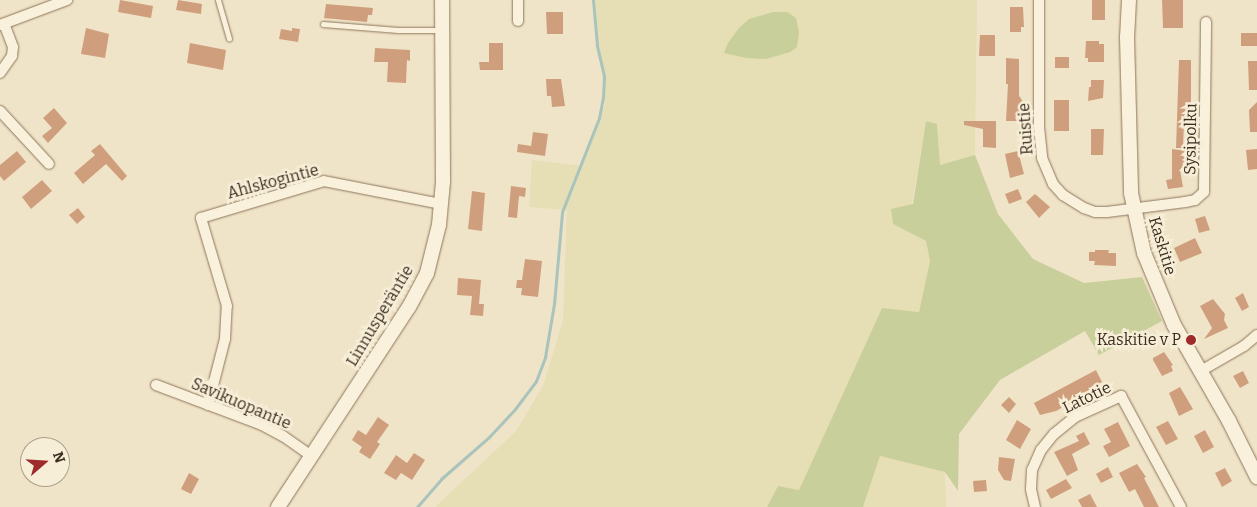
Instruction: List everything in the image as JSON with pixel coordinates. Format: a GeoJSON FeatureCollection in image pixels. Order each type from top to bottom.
{"type":"FeatureCollection","features":[{"type":"Feature","properties":{"kind":"street"},"geometry":{"type":"LineString","coordinates":[[0,73],[12,56],[13,47],[2,24],[67,0]]}},
{"type":"Feature","properties":{"kind":"street","name":"Linnusperäntie"},"geometry":{"type":"LineString","coordinates":[[278,507],[409,307],[427,273],[435,248],[441,204],[444,125],[442,0]]}},
{"type":"Feature","properties":{"kind":"street"},"geometry":{"type":"LineString","coordinates":[[518,0],[518,21]]}},
{"type":"Feature","properties":{"kind":"street","name":"Ruistie"},"geometry":{"type":"LineString","coordinates":[[1039,0],[1039,146],[1046,170],[1053,184],[1063,195],[1084,208],[1107,212],[1138,208]]}},
{"type":"Feature","properties":{"kind":"street","name":"Kaskitie"},"geometry":{"type":"LineString","coordinates":[[1129,0],[1128,112],[1144,253],[1155,284],[1174,325],[1199,372],[1229,421],[1257,477]]}},
{"type":"Feature","properties":{"kind":"street","name":"Sysipolku"},"geometry":{"type":"LineString","coordinates":[[1138,208],[1195,200],[1204,192],[1206,22]]}},
{"type":"Feature","properties":{"kind":"street"},"geometry":{"type":"LineString","coordinates":[[0,111],[48,164]]}},
{"type":"Feature","properties":{"kind":"street","name":"Ahlskogintie"},"geometry":{"type":"LineString","coordinates":[[208,405],[225,339],[227,306],[201,218],[324,181],[441,204]]}},
{"type":"Feature","properties":{"kind":"street"},"geometry":{"type":"LineString","coordinates":[[1199,372],[1244,346],[1257,335]]}},
{"type":"Feature","properties":{"kind":"street","name":"Savikuopantie"},"geometry":{"type":"LineString","coordinates":[[156,385],[262,425],[283,436],[312,456]]}},
{"type":"Feature","properties":{"kind":"street","name":"Latotie"},"geometry":{"type":"LineString","coordinates":[[1035,507],[1031,489],[1032,470],[1041,450],[1054,434],[1075,417],[1121,396],[1181,507]]}},
{"type":"Feature","properties":{"kind":"lane"},"geometry":{"type":"LineString","coordinates":[[218,0],[229,38]]}},
{"type":"Feature","properties":{"kind":"lane"},"geometry":{"type":"LineString","coordinates":[[323,24],[398,30],[442,30]]}},
{"type":"Feature","properties":{"kind":"shaded area"},"geometry":{"type":"Polygon","coordinates":[[[595,0],[977,0],[975,155],[940,165],[937,124],[926,121],[912,204],[893,224],[926,241],[930,261],[919,312],[882,308],[799,490],[778,486],[767,507],[435,507],[516,431],[543,386],[563,320],[567,210],[529,207],[532,160],[582,166],[605,105],[595,0]]]}},
{"type":"Feature","properties":{"kind":"shaded area"},"geometry":{"type":"Polygon","coordinates":[[[880,456],[945,472],[946,507],[863,507],[880,456]]]}},
{"type":"Feature","properties":{"kind":"green space"},"geometry":{"type":"Polygon","coordinates":[[[773,12],[787,12],[796,18],[799,33],[797,47],[790,52],[766,59],[746,58],[724,53],[728,43],[739,28],[749,19],[773,12]]]}},
{"type":"Feature","properties":{"kind":"green space"},"geometry":{"type":"Polygon","coordinates":[[[926,121],[937,124],[940,165],[975,155],[998,214],[1033,259],[1084,283],[1142,277],[1162,321],[1099,355],[1085,331],[1000,380],[959,434],[958,491],[945,472],[880,456],[863,507],[767,507],[778,486],[799,490],[882,308],[919,312],[930,261],[926,241],[893,224],[891,209],[913,204],[926,121]]]}},
{"type":"Feature","properties":{"kind":"building"},"geometry":{"type":"Polygon","coordinates":[[[120,0],[153,6],[151,18],[118,12],[120,0]]]}},
{"type":"Feature","properties":{"kind":"building"},"geometry":{"type":"Polygon","coordinates":[[[178,0],[202,4],[201,14],[176,10],[178,0]]]}},
{"type":"Feature","properties":{"kind":"building"},"geometry":{"type":"Polygon","coordinates":[[[1092,0],[1105,0],[1105,20],[1092,20],[1092,0]]]}},
{"type":"Feature","properties":{"kind":"building"},"geometry":{"type":"Polygon","coordinates":[[[1162,0],[1183,0],[1183,28],[1163,28],[1162,0]]]}},
{"type":"Feature","properties":{"kind":"building"},"geometry":{"type":"Polygon","coordinates":[[[326,4],[373,8],[372,15],[368,15],[367,22],[324,18],[326,4]]]}},
{"type":"Feature","properties":{"kind":"building"},"geometry":{"type":"Polygon","coordinates":[[[1010,7],[1023,7],[1024,27],[1021,27],[1021,32],[1010,32],[1010,7]]]}},
{"type":"Feature","properties":{"kind":"building"},"geometry":{"type":"Polygon","coordinates":[[[546,12],[563,12],[563,34],[547,34],[546,12]]]}},
{"type":"Feature","properties":{"kind":"building"},"geometry":{"type":"Polygon","coordinates":[[[86,28],[109,34],[105,58],[81,54],[86,28]]]}},
{"type":"Feature","properties":{"kind":"building"},"geometry":{"type":"Polygon","coordinates":[[[292,28],[300,29],[298,42],[279,39],[281,29],[292,31],[292,28]]]}},
{"type":"Feature","properties":{"kind":"building"},"geometry":{"type":"Polygon","coordinates":[[[1241,33],[1257,33],[1257,46],[1241,46],[1241,33]]]}},
{"type":"Feature","properties":{"kind":"building"},"geometry":{"type":"Polygon","coordinates":[[[980,35],[995,35],[995,56],[979,56],[980,35]]]}},
{"type":"Feature","properties":{"kind":"building"},"geometry":{"type":"Polygon","coordinates":[[[1086,41],[1099,41],[1099,44],[1104,44],[1104,62],[1088,62],[1088,58],[1085,58],[1086,41]]]}},
{"type":"Feature","properties":{"kind":"building"},"geometry":{"type":"Polygon","coordinates":[[[190,43],[226,50],[223,70],[187,63],[190,43]]]}},
{"type":"Feature","properties":{"kind":"building"},"geometry":{"type":"Polygon","coordinates":[[[489,43],[503,43],[503,70],[480,70],[479,62],[489,62],[489,43]]]}},
{"type":"Feature","properties":{"kind":"building"},"geometry":{"type":"Polygon","coordinates":[[[375,48],[410,50],[410,61],[407,60],[406,83],[387,82],[388,62],[374,62],[375,48]]]}},
{"type":"Feature","properties":{"kind":"building"},"geometry":{"type":"Polygon","coordinates":[[[1055,57],[1069,57],[1069,68],[1055,68],[1055,57]]]}},
{"type":"Feature","properties":{"kind":"building"},"geometry":{"type":"Polygon","coordinates":[[[1006,58],[1019,59],[1019,96],[1022,100],[1020,121],[1006,121],[1008,84],[1006,84],[1006,58]]]}},
{"type":"Feature","properties":{"kind":"building"},"geometry":{"type":"Polygon","coordinates":[[[1179,60],[1191,60],[1191,117],[1186,117],[1186,123],[1184,123],[1183,148],[1176,148],[1179,60]]]}},
{"type":"Feature","properties":{"kind":"building"},"geometry":{"type":"Polygon","coordinates":[[[1248,61],[1257,61],[1257,90],[1249,90],[1248,61]]]}},
{"type":"Feature","properties":{"kind":"building"},"geometry":{"type":"Polygon","coordinates":[[[546,79],[561,79],[565,106],[552,107],[551,96],[547,96],[546,79]]]}},
{"type":"Feature","properties":{"kind":"building"},"geometry":{"type":"Polygon","coordinates":[[[1091,80],[1104,80],[1103,98],[1088,101],[1091,80]]]}},
{"type":"Feature","properties":{"kind":"building"},"geometry":{"type":"Polygon","coordinates":[[[1054,100],[1069,100],[1069,131],[1054,131],[1054,100]]]}},
{"type":"Feature","properties":{"kind":"building"},"geometry":{"type":"Polygon","coordinates":[[[1257,102],[1257,132],[1250,132],[1249,110],[1257,102]]]}},
{"type":"Feature","properties":{"kind":"building"},"geometry":{"type":"Polygon","coordinates":[[[54,108],[67,123],[48,143],[42,136],[52,128],[43,118],[54,108]]]}},
{"type":"Feature","properties":{"kind":"building"},"geometry":{"type":"Polygon","coordinates":[[[964,121],[996,121],[996,148],[983,147],[983,129],[964,125],[964,121]]]}},
{"type":"Feature","properties":{"kind":"building"},"geometry":{"type":"Polygon","coordinates":[[[1091,129],[1104,129],[1103,155],[1091,155],[1091,129]]]}},
{"type":"Feature","properties":{"kind":"building"},"geometry":{"type":"Polygon","coordinates":[[[533,132],[548,134],[545,156],[517,152],[518,144],[531,146],[533,132]]]}},
{"type":"Feature","properties":{"kind":"building"},"geometry":{"type":"Polygon","coordinates":[[[100,144],[127,176],[122,181],[106,164],[83,184],[74,173],[95,155],[91,151],[100,144]]]}},
{"type":"Feature","properties":{"kind":"building"},"geometry":{"type":"Polygon","coordinates":[[[1172,149],[1187,151],[1187,170],[1180,170],[1183,187],[1168,189],[1166,180],[1172,179],[1172,149]]]}},
{"type":"Feature","properties":{"kind":"building"},"geometry":{"type":"Polygon","coordinates":[[[1257,149],[1257,169],[1248,170],[1246,150],[1257,149]]]}},
{"type":"Feature","properties":{"kind":"building"},"geometry":{"type":"Polygon","coordinates":[[[17,151],[26,162],[4,181],[0,176],[0,165],[17,151]]]}},
{"type":"Feature","properties":{"kind":"building"},"geometry":{"type":"Polygon","coordinates":[[[1018,151],[1024,174],[1010,178],[1005,154],[1018,151]]]}},
{"type":"Feature","properties":{"kind":"building"},"geometry":{"type":"Polygon","coordinates":[[[42,180],[52,191],[31,209],[22,197],[42,180]]]}},
{"type":"Feature","properties":{"kind":"building"},"geometry":{"type":"Polygon","coordinates":[[[511,186],[526,188],[525,197],[519,196],[517,218],[508,217],[511,186]]]}},
{"type":"Feature","properties":{"kind":"building"},"geometry":{"type":"Polygon","coordinates":[[[1018,189],[1022,199],[1009,204],[1005,194],[1018,189]]]}},
{"type":"Feature","properties":{"kind":"building"},"geometry":{"type":"Polygon","coordinates":[[[472,191],[485,193],[482,231],[468,229],[472,191]]]}},
{"type":"Feature","properties":{"kind":"building"},"geometry":{"type":"Polygon","coordinates":[[[1035,194],[1050,207],[1039,218],[1026,202],[1035,194]]]}},
{"type":"Feature","properties":{"kind":"building"},"geometry":{"type":"Polygon","coordinates":[[[78,208],[85,217],[77,224],[69,215],[78,208]]]}},
{"type":"Feature","properties":{"kind":"building"},"geometry":{"type":"Polygon","coordinates":[[[1205,216],[1210,230],[1199,233],[1195,219],[1205,216]]]}},
{"type":"Feature","properties":{"kind":"building"},"geometry":{"type":"Polygon","coordinates":[[[1195,238],[1202,253],[1180,262],[1174,248],[1195,238]]]}},
{"type":"Feature","properties":{"kind":"building"},"geometry":{"type":"Polygon","coordinates":[[[1095,250],[1109,250],[1108,253],[1116,253],[1116,266],[1094,265],[1095,261],[1089,261],[1089,252],[1095,252],[1095,250]]]}},
{"type":"Feature","properties":{"kind":"building"},"geometry":{"type":"Polygon","coordinates":[[[525,259],[542,261],[538,297],[521,295],[522,288],[516,288],[517,280],[522,280],[525,259]]]}},
{"type":"Feature","properties":{"kind":"building"},"geometry":{"type":"Polygon","coordinates":[[[458,278],[481,280],[479,304],[484,304],[483,316],[470,315],[472,296],[457,295],[458,278]]]}},
{"type":"Feature","properties":{"kind":"building"},"geometry":{"type":"Polygon","coordinates":[[[1243,293],[1249,307],[1242,311],[1235,298],[1243,293]]]}},
{"type":"Feature","properties":{"kind":"building"},"geometry":{"type":"Polygon","coordinates":[[[1213,299],[1225,314],[1224,320],[1228,328],[1204,339],[1212,328],[1200,306],[1213,299]]]}},
{"type":"Feature","properties":{"kind":"building"},"geometry":{"type":"Polygon","coordinates":[[[1164,352],[1173,365],[1171,366],[1173,371],[1162,376],[1153,358],[1164,352]]]}},
{"type":"Feature","properties":{"kind":"building"},"geometry":{"type":"Polygon","coordinates":[[[1096,370],[1102,382],[1096,385],[1098,388],[1056,411],[1040,415],[1034,403],[1096,370]]]}},
{"type":"Feature","properties":{"kind":"building"},"geometry":{"type":"Polygon","coordinates":[[[1243,371],[1249,383],[1240,388],[1233,376],[1243,371]]]}},
{"type":"Feature","properties":{"kind":"building"},"geometry":{"type":"Polygon","coordinates":[[[1180,387],[1193,409],[1179,416],[1169,393],[1180,387]]]}},
{"type":"Feature","properties":{"kind":"building"},"geometry":{"type":"Polygon","coordinates":[[[1009,397],[1016,404],[1009,413],[1001,405],[1009,397]]]}},
{"type":"Feature","properties":{"kind":"building"},"geometry":{"type":"Polygon","coordinates":[[[378,417],[389,425],[377,442],[380,444],[370,459],[359,452],[362,447],[352,440],[358,430],[366,435],[378,417]]]}},
{"type":"Feature","properties":{"kind":"building"},"geometry":{"type":"Polygon","coordinates":[[[1017,420],[1031,429],[1020,449],[1006,440],[1017,420]]]}},
{"type":"Feature","properties":{"kind":"building"},"geometry":{"type":"Polygon","coordinates":[[[1168,421],[1178,439],[1166,445],[1156,427],[1168,421]]]}},
{"type":"Feature","properties":{"kind":"building"},"geometry":{"type":"Polygon","coordinates":[[[1118,422],[1130,446],[1109,457],[1103,446],[1111,442],[1104,429],[1118,422]]]}},
{"type":"Feature","properties":{"kind":"building"},"geometry":{"type":"Polygon","coordinates":[[[1205,430],[1214,447],[1203,453],[1194,436],[1205,430]]]}},
{"type":"Feature","properties":{"kind":"building"},"geometry":{"type":"Polygon","coordinates":[[[1084,432],[1090,444],[1072,454],[1078,470],[1067,476],[1054,452],[1079,441],[1076,436],[1084,432]]]}},
{"type":"Feature","properties":{"kind":"building"},"geometry":{"type":"Polygon","coordinates":[[[414,453],[425,460],[412,480],[401,473],[396,480],[384,473],[396,455],[407,463],[414,453]]]}},
{"type":"Feature","properties":{"kind":"building"},"geometry":{"type":"Polygon","coordinates":[[[999,457],[1015,459],[1011,481],[1004,480],[998,470],[999,457]]]}},
{"type":"Feature","properties":{"kind":"building"},"geometry":{"type":"Polygon","coordinates":[[[1137,464],[1146,477],[1144,478],[1159,507],[1144,507],[1135,489],[1129,492],[1119,473],[1137,464]]]}},
{"type":"Feature","properties":{"kind":"building"},"geometry":{"type":"Polygon","coordinates":[[[1108,467],[1113,477],[1101,483],[1096,474],[1108,467]]]}},
{"type":"Feature","properties":{"kind":"building"},"geometry":{"type":"Polygon","coordinates":[[[1225,468],[1232,481],[1222,487],[1215,473],[1225,468]]]}},
{"type":"Feature","properties":{"kind":"building"},"geometry":{"type":"Polygon","coordinates":[[[189,473],[199,479],[191,494],[181,489],[189,473]]]}},
{"type":"Feature","properties":{"kind":"building"},"geometry":{"type":"Polygon","coordinates":[[[1066,479],[1072,488],[1051,499],[1046,490],[1066,479]]]}},
{"type":"Feature","properties":{"kind":"building"},"geometry":{"type":"Polygon","coordinates":[[[986,480],[987,491],[974,492],[973,481],[986,480]]]}},
{"type":"Feature","properties":{"kind":"building"},"geometry":{"type":"Polygon","coordinates":[[[1090,494],[1097,507],[1082,507],[1078,500],[1090,494]]]}},
{"type":"Feature","properties":{"kind":"waterway"},"geometry":{"type":"LineString","coordinates":[[417,507],[441,479],[489,437],[515,409],[536,381],[545,357],[554,304],[562,212],[599,118],[603,97],[604,76],[597,45],[593,0]]}},
{"type":"Feature","properties":{"kind":"place","name":"Kaskitie v P"},"geometry":{"type":"Point","coordinates":[1191,340]}}]}
